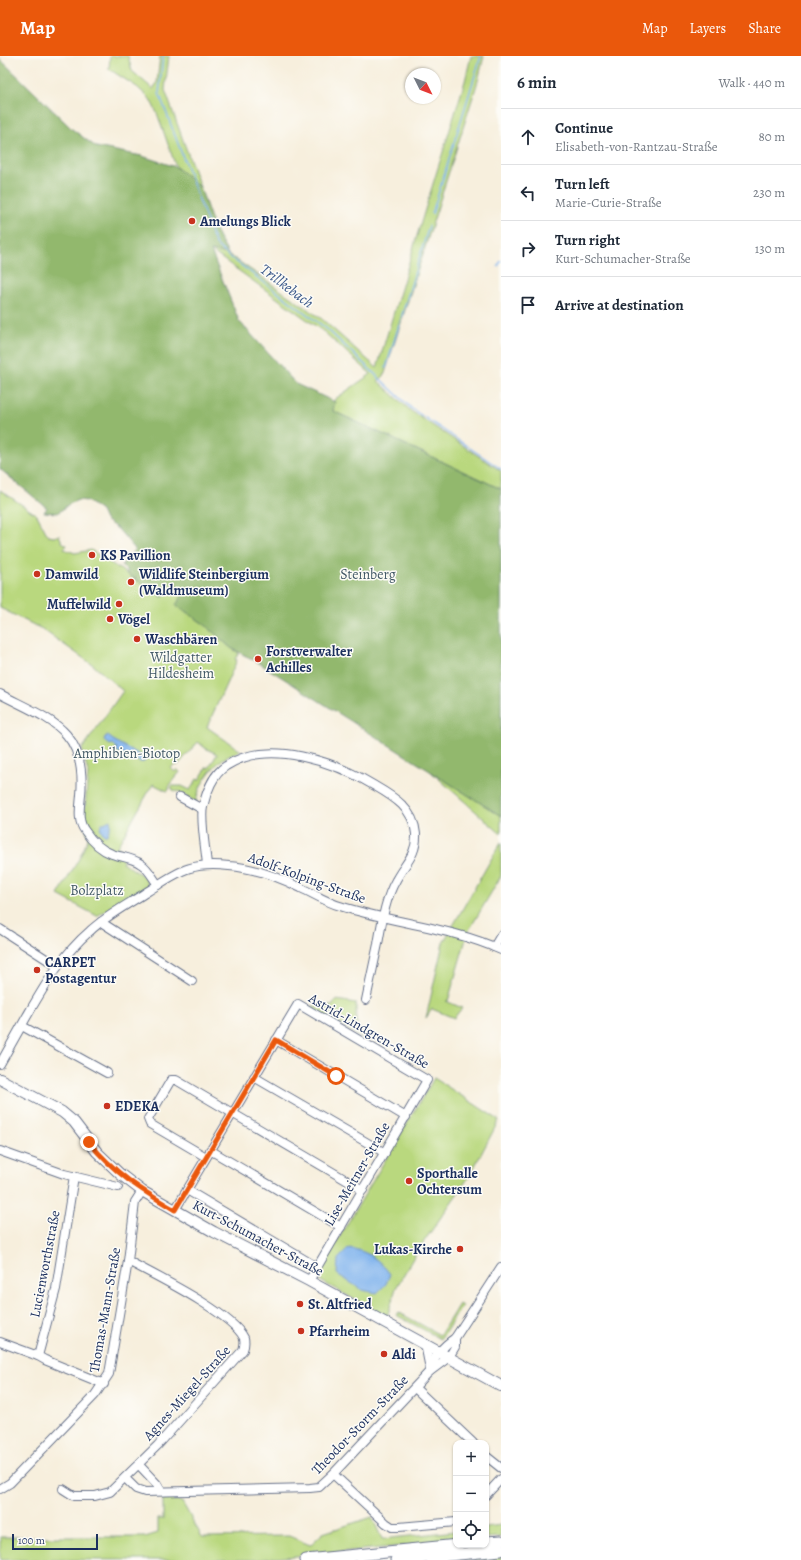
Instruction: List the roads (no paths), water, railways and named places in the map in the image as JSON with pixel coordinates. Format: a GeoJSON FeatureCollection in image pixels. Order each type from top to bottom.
{"type":"FeatureCollection","features":[{"type":"Feature","properties":{"kind":"highway"},"geometry":{"type":"LineString","coordinates":[[489,1542],[501,1541]]}},
{"type":"Feature","properties":{"kind":"highway"},"geometry":{"type":"LineString","coordinates":[[306,1560],[453,1545]]}},
{"type":"Feature","properties":{"kind":"highway"},"geometry":{"type":"LineString","coordinates":[[396,1560],[501,1550]]}},
{"type":"Feature","properties":{"kind":"main road","name":"Kurt-Schumacher-Straße"},"geometry":{"type":"LineString","coordinates":[[0,1078],[62,1112],[74,1122],[97,1152],[120,1174],[142,1190],[175,1210],[501,1386]]}},
{"type":"Feature","properties":{"kind":"street"},"geometry":{"type":"LineString","coordinates":[[0,694],[51,721],[67,736],[74,745],[80,758],[82,768],[79,813],[83,829],[92,840],[106,851],[141,864],[150,873],[158,885]]}},
{"type":"Feature","properties":{"kind":"street"},"geometry":{"type":"LineString","coordinates":[[207,864],[202,809],[212,782],[225,766],[243,757],[267,754],[289,755],[327,763],[355,774],[401,802],[412,816],[416,833],[415,850],[396,880],[388,898],[366,1000]]}},
{"type":"Feature","properties":{"kind":"street"},"geometry":{"type":"LineString","coordinates":[[180,797],[202,809]]}},
{"type":"Feature","properties":{"kind":"street","name":"Adolf-Kolping-Straße"},"geometry":{"type":"LineString","coordinates":[[0,1064],[57,966],[75,944],[101,922],[179,871],[196,866],[207,864],[259,871],[300,887],[338,906],[383,918],[454,933],[498,949]]}},
{"type":"Feature","properties":{"kind":"street"},"geometry":{"type":"LineString","coordinates":[[101,922],[192,981]]}},
{"type":"Feature","properties":{"kind":"street"},"geometry":{"type":"LineString","coordinates":[[0,930],[57,966]]}},
{"type":"Feature","properties":{"kind":"street"},"geometry":{"type":"LineString","coordinates":[[498,949],[501,935]]}},
{"type":"Feature","properties":{"kind":"street","name":"Astrid-Lindgren-Straße"},"geometry":{"type":"LineString","coordinates":[[276,1040],[298,1004],[427,1080]]}},
{"type":"Feature","properties":{"kind":"street"},"geometry":{"type":"LineString","coordinates":[[22,1026],[107,1073]]}},
{"type":"Feature","properties":{"kind":"street"},"geometry":{"type":"LineString","coordinates":[[175,1210],[276,1040],[406,1117]]}},
{"type":"Feature","properties":{"kind":"street"},"geometry":{"type":"LineString","coordinates":[[254,1077],[385,1153]]}},
{"type":"Feature","properties":{"kind":"street"},"geometry":{"type":"LineString","coordinates":[[341,1227],[150,1124],[148,1119],[171,1080],[176,1080],[364,1190]]}},
{"type":"Feature","properties":{"kind":"street","name":"Lise-Meitner-Straße"},"geometry":{"type":"LineString","coordinates":[[309,1281],[364,1190],[427,1080]]}},
{"type":"Feature","properties":{"kind":"street"},"geometry":{"type":"LineString","coordinates":[[0,1152],[74,1176],[114,1183]]}},
{"type":"Feature","properties":{"kind":"street","name":"Lucienworthstraße"},"geometry":{"type":"LineString","coordinates":[[38,1356],[56,1289],[74,1176]]}},
{"type":"Feature","properties":{"kind":"street","name":"Thomas-Mann-Straße"},"geometry":{"type":"LineString","coordinates":[[0,1488],[10,1483],[76,1415],[104,1384],[109,1374],[128,1261],[135,1202],[142,1190]]}},
{"type":"Feature","properties":{"kind":"street"},"geometry":{"type":"LineString","coordinates":[[186,1190],[318,1267]]}},
{"type":"Feature","properties":{"kind":"street","name":"Agnes-Miegel-Straße"},"geometry":{"type":"LineString","coordinates":[[63,1490],[74,1496],[96,1496],[110,1492],[139,1465],[243,1350],[244,1340],[240,1333],[224,1316],[128,1261]]}},
{"type":"Feature","properties":{"kind":"street","name":"Theodor-Storm-Straße"},"geometry":{"type":"LineString","coordinates":[[125,1478],[136,1489],[145,1492],[318,1487],[333,1474],[415,1388],[430,1370],[434,1359],[444,1354],[447,1344],[455,1338],[501,1267]]}},
{"type":"Feature","properties":{"kind":"street"},"geometry":{"type":"LineString","coordinates":[[0,1342],[38,1356],[44,1360],[104,1384]]}},
{"type":"Feature","properties":{"kind":"street"},"geometry":{"type":"LineString","coordinates":[[425,1344],[430,1370]]}},
{"type":"Feature","properties":{"kind":"street"},"geometry":{"type":"LineString","coordinates":[[415,1388],[470,1440]]}},
{"type":"Feature","properties":{"kind":"street"},"geometry":{"type":"LineString","coordinates":[[489,1458],[501,1468]]}},
{"type":"Feature","properties":{"kind":"street"},"geometry":{"type":"LineString","coordinates":[[139,1465],[157,1484],[161,1492]]}},
{"type":"Feature","properties":{"kind":"street"},"geometry":{"type":"LineString","coordinates":[[333,1474],[386,1523],[392,1526],[399,1527],[453,1522]]}},
{"type":"Feature","properties":{"kind":"street"},"geometry":{"type":"LineString","coordinates":[[489,1492],[501,1479]]}},
{"type":"Feature","properties":{"kind":"water"},"geometry":{"type":"Polygon","coordinates":[[[108,736],[117,743],[146,759],[144,762],[140,762],[116,751],[117,748],[113,744],[110,745],[104,740],[105,737],[108,736]]]}},
{"type":"Feature","properties":{"kind":"water"},"geometry":{"type":"Polygon","coordinates":[[[110,820],[111,824],[107,835],[104,835],[100,828],[102,824],[110,820]]]}},
{"type":"Feature","properties":{"kind":"water"},"geometry":{"type":"Polygon","coordinates":[[[349,1248],[372,1256],[390,1274],[386,1284],[377,1293],[362,1290],[337,1274],[338,1259],[349,1248]]]}},
{"type":"Feature","properties":{"kind":"waterway","name":"Trillkebach"},"geometry":{"type":"LineString","coordinates":[[163,56],[159,93],[216,245],[327,329],[412,409],[501,469]]}},
{"type":"Feature","properties":{"kind":"waterway"},"geometry":{"type":"LineString","coordinates":[[432,214],[481,56]]}},
{"type":"Feature","properties":{"kind":"waterway"},"geometry":{"type":"LineString","coordinates":[[386,368],[429,226]]}},
{"type":"Feature","properties":{"kind":"waterway"},"geometry":{"type":"LineString","coordinates":[[498,266],[501,261]]}},
{"type":"Feature","properties":{"kind":"place","name":"Amelungs Blick"},"geometry":{"type":"Point","coordinates":[192,221]}},
{"type":"Feature","properties":{"kind":"place","name":"KS Pavillion"},"geometry":{"type":"Point","coordinates":[92,555]}},
{"type":"Feature","properties":{"kind":"place","name":"Damwild"},"geometry":{"type":"Point","coordinates":[37,574]}},
{"type":"Feature","properties":{"kind":"place","name":"Wildlife Steinbergium (Waldmuseum)"},"geometry":{"type":"Point","coordinates":[131,582]}},
{"type":"Feature","properties":{"kind":"place","name":"Muffelwild"},"geometry":{"type":"Point","coordinates":[119,604]}},
{"type":"Feature","properties":{"kind":"place","name":"Vögel"},"geometry":{"type":"Point","coordinates":[110,619]}},
{"type":"Feature","properties":{"kind":"place","name":"Waschbären"},"geometry":{"type":"Point","coordinates":[137,639]}},
{"type":"Feature","properties":{"kind":"place","name":"Forstverwalter Achilles"},"geometry":{"type":"Point","coordinates":[258,659]}},
{"type":"Feature","properties":{"kind":"place","name":"CARPET Postagentur"},"geometry":{"type":"Point","coordinates":[37,970]}},
{"type":"Feature","properties":{"kind":"place","name":"EDEKA"},"geometry":{"type":"Point","coordinates":[107,1106]}},
{"type":"Feature","properties":{"kind":"place","name":"Sporthalle Ochtersum"},"geometry":{"type":"Point","coordinates":[409,1181]}},
{"type":"Feature","properties":{"kind":"place","name":"Lukas-Kirche"},"geometry":{"type":"Point","coordinates":[460,1249]}},
{"type":"Feature","properties":{"kind":"place","name":"St. Altfried"},"geometry":{"type":"Point","coordinates":[300,1304]}},
{"type":"Feature","properties":{"kind":"place","name":"Pfarrheim"},"geometry":{"type":"Point","coordinates":[301,1331]}},
{"type":"Feature","properties":{"kind":"place","name":"Aldi"},"geometry":{"type":"Point","coordinates":[384,1354]}},
{"type":"Feature","properties":{"kind":"park label","name":"Steinberg"},"geometry":{"type":"Point","coordinates":[368,574]}},
{"type":"Feature","properties":{"kind":"park label","name":"Wildgatter Hildesheim"},"geometry":{"type":"Point","coordinates":[181,666]}},
{"type":"Feature","properties":{"kind":"park label","name":"Amphibien-Biotop"},"geometry":{"type":"Point","coordinates":[127,753]}},
{"type":"Feature","properties":{"kind":"park label","name":"Bolzplatz"},"geometry":{"type":"Point","coordinates":[97,890]}}]}
